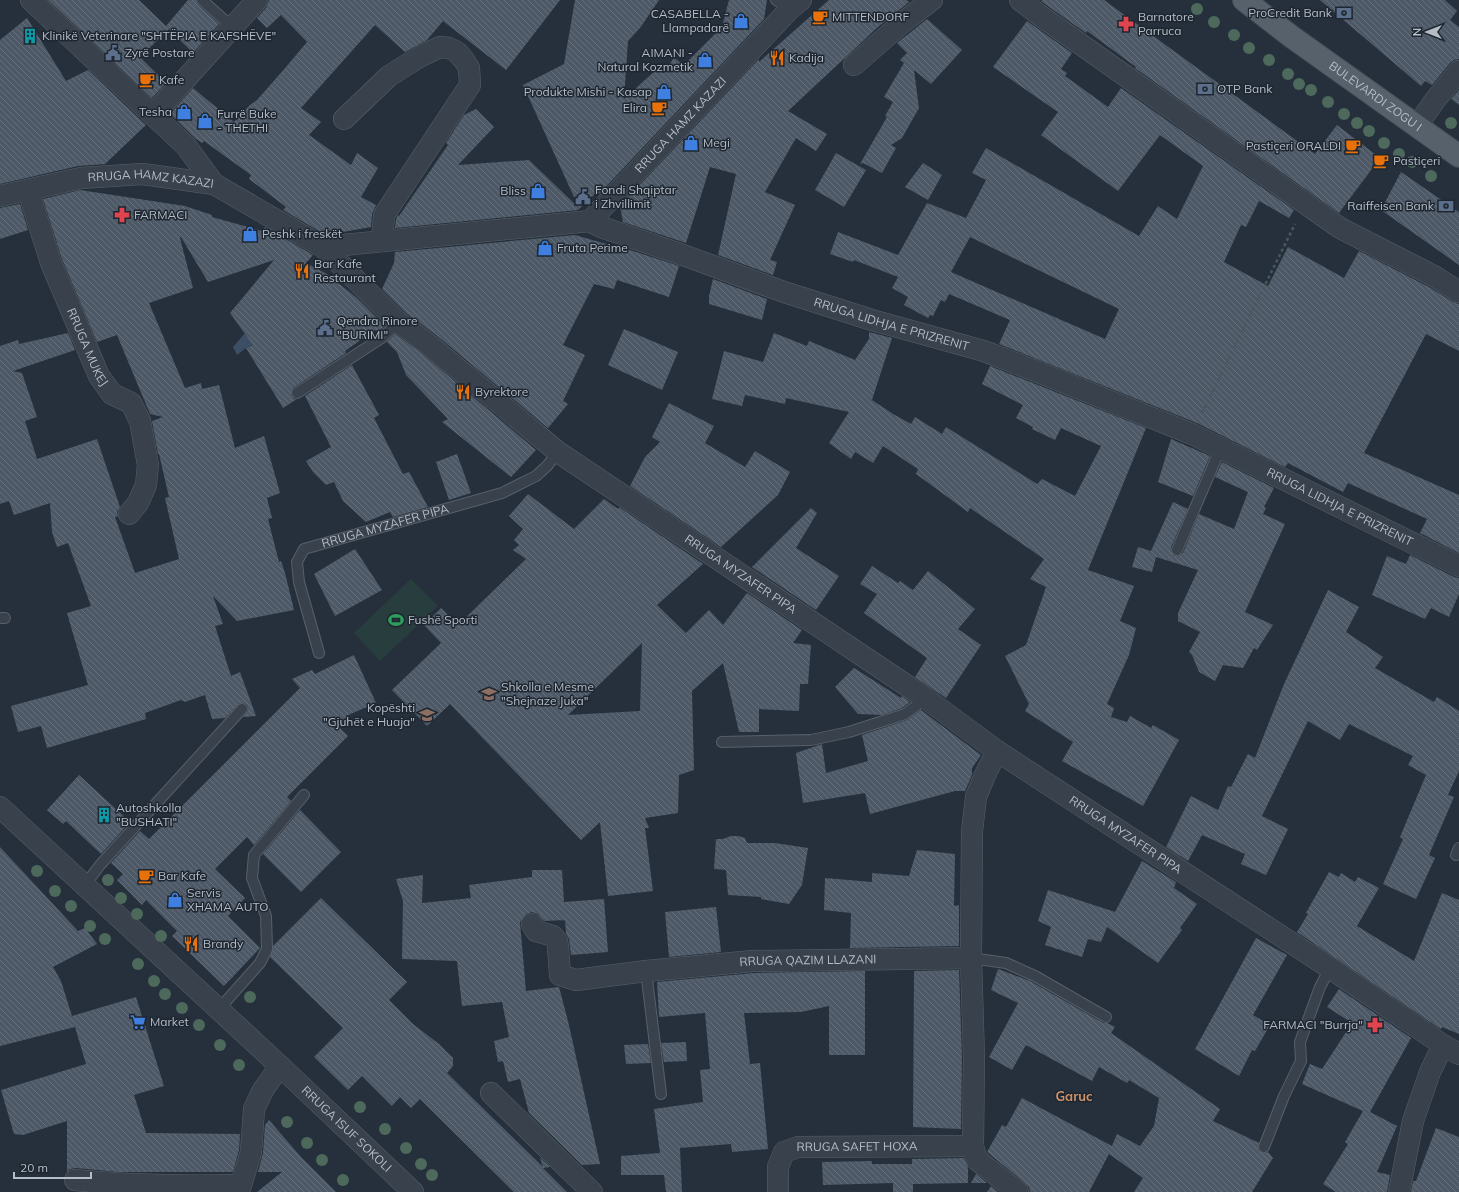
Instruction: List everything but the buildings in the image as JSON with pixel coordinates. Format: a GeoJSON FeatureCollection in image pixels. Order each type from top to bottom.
{"type":"FeatureCollection","features":[{"type":"Feature","properties":{"kind":"main road","name":"BULEVARDI ZOGU I"},"geometry":{"type":"LineString","coordinates":[[1244,0],[1292,37],[1459,156]]}},
{"type":"Feature","properties":{"kind":"main road","name":"BULEVARDI ZOGU I"},"geometry":{"type":"LineString","coordinates":[[1265,0],[1292,37]]}},
{"type":"Feature","properties":{"kind":"street"},"geometry":{"type":"LineString","coordinates":[[31,0],[186,146],[214,184]]}},
{"type":"Feature","properties":{"kind":"street"},"geometry":{"type":"LineString","coordinates":[[153,115],[257,0]]}},
{"type":"Feature","properties":{"kind":"street"},"geometry":{"type":"LineString","coordinates":[[854,65],[903,22],[932,0]]}},
{"type":"Feature","properties":{"kind":"street"},"geometry":{"type":"LineString","coordinates":[[1020,0],[1044,19],[1340,228],[1434,276],[1459,292]]}},
{"type":"Feature","properties":{"kind":"street","name":"RRUGA HAMZ KAZAZI"},"geometry":{"type":"LineString","coordinates":[[590,221],[789,3]]}},
{"type":"Feature","properties":{"kind":"street"},"geometry":{"type":"LineString","coordinates":[[344,118],[389,76],[420,56],[440,47],[449,48],[457,52],[469,68],[470,85],[384,215],[382,241]]}},
{"type":"Feature","properties":{"kind":"street"},"geometry":{"type":"LineString","coordinates":[[1417,126],[1435,100],[1459,71]]}},
{"type":"Feature","properties":{"kind":"street","name":"RRUGA HAMZ KAZAZI"},"geometry":{"type":"LineString","coordinates":[[0,196],[81,178],[142,174],[214,184],[323,247]]}},
{"type":"Feature","properties":{"kind":"street","name":"RRUGA MUKEJ"},"geometry":{"type":"LineString","coordinates":[[28,190],[51,263],[99,376],[112,394],[130,403],[140,421],[148,465],[146,485],[138,503],[129,514]]}},
{"type":"Feature","properties":{"kind":"street"},"geometry":{"type":"LineString","coordinates":[[323,247],[590,221]]}},
{"type":"Feature","properties":{"kind":"street","name":"RRUGA LIDHJA E PRIZRENIT"},"geometry":{"type":"LineString","coordinates":[[590,221],[601,227],[784,292],[872,320],[984,351],[1221,447],[1459,566]]}},
{"type":"Feature","properties":{"kind":"street","name":"RRUGA MYZAFER PIPA"},"geometry":{"type":"LineString","coordinates":[[323,247],[398,322],[427,343],[558,452],[924,697],[997,751],[1330,968],[1451,1050]]}},
{"type":"Feature","properties":{"kind":"street"},"geometry":{"type":"LineString","coordinates":[[997,751],[976,797],[972,831],[971,958],[974,1057],[973,1146],[977,1160],[1018,1192]]}},
{"type":"Feature","properties":{"kind":"street","name":"RRUGA ISUF SOKOLI"},"geometry":{"type":"LineString","coordinates":[[0,807],[219,1009],[413,1192]]}},
{"type":"Feature","properties":{"kind":"street","name":"RRUGA QAZIM LLAZANI"},"geometry":{"type":"LineString","coordinates":[[532,924],[536,931],[553,936],[557,942],[560,975],[576,980],[646,971],[753,961],[971,958]]}},
{"type":"Feature","properties":{"kind":"street"},"geometry":{"type":"LineString","coordinates":[[1399,1192],[1414,1121],[1430,1072],[1451,1050]]}},
{"type":"Feature","properties":{"kind":"street"},"geometry":{"type":"LineString","coordinates":[[75,1180],[108,1184],[240,1188],[251,1152],[254,1109],[262,1090],[280,1066]]}},
{"type":"Feature","properties":{"kind":"street"},"geometry":{"type":"LineString","coordinates":[[491,1093],[592,1192]]}},
{"type":"Feature","properties":{"kind":"street","name":"RRUGA SAFET HOXA"},"geometry":{"type":"LineString","coordinates":[[778,1192],[778,1167],[784,1152],[798,1147],[973,1146]]}},
{"type":"Feature","properties":{"kind":"lane"},"geometry":{"type":"LineString","coordinates":[[202,0],[232,27]]}},
{"type":"Feature","properties":{"kind":"lane"},"geometry":{"type":"LineString","coordinates":[[297,393],[382,337],[398,322]]}},
{"type":"Feature","properties":{"kind":"lane"},"geometry":{"type":"LineString","coordinates":[[1177,550],[1221,447]]}},
{"type":"Feature","properties":{"kind":"lane","name":"RRUGA MYZAFER PIPA"},"geometry":{"type":"LineString","coordinates":[[319,653],[299,582],[297,562],[304,549],[502,493],[536,476],[547,466],[558,452]]}},
{"type":"Feature","properties":{"kind":"lane"},"geometry":{"type":"LineString","coordinates":[[722,742],[811,740],[849,732],[905,714],[916,706],[924,697]]}},
{"type":"Feature","properties":{"kind":"lane"},"geometry":{"type":"LineString","coordinates":[[85,886],[100,865],[242,709]]}},
{"type":"Feature","properties":{"kind":"lane"},"geometry":{"type":"LineString","coordinates":[[219,1009],[260,963],[267,949],[266,916],[252,878],[254,855],[304,795]]}},
{"type":"Feature","properties":{"kind":"lane","name":"RRUGA QAZIM LLAZANI"},"geometry":{"type":"LineString","coordinates":[[971,958],[1006,963],[1035,976],[1106,1017]]}},
{"type":"Feature","properties":{"kind":"lane"},"geometry":{"type":"LineString","coordinates":[[1264,1147],[1284,1096],[1301,1062],[1300,1042],[1320,987],[1330,968]]}},
{"type":"Feature","properties":{"kind":"lane"},"geometry":{"type":"LineString","coordinates":[[646,971],[661,1094]]}},
{"type":"Feature","properties":{"kind":"path"},"geometry":{"type":"LineString","coordinates":[[1192,434],[1305,204]]}},
{"type":"Feature","properties":{"kind":"green space","name":"Fushë Sporti"},"geometry":{"type":"Polygon","coordinates":[[[411,579],[438,606],[380,661],[354,633],[411,579]]]}},
{"type":"Feature","properties":{"kind":"water"},"geometry":{"type":"Polygon","coordinates":[[[251,326],[264,339],[246,348],[237,355],[233,347],[251,326]]]}},
{"type":"Feature","properties":{"kind":"place","name":"ProCredit Bank"},"geometry":{"type":"Point","coordinates":[1344,13]}},
{"type":"Feature","properties":{"kind":"place","name":"MITTENDORF"},"geometry":{"type":"Point","coordinates":[820,17]}},
{"type":"Feature","properties":{"kind":"place","name":"CASABELLA - Llampadarë"},"geometry":{"type":"Point","coordinates":[741,21]}},
{"type":"Feature","properties":{"kind":"place","name":"Barnatore Parruca"},"geometry":{"type":"Point","coordinates":[1126,24]}},
{"type":"Feature","properties":{"kind":"place","name":"Klinikë Veterinare \"SHTËPIA E KAFSHËVE\""},"geometry":{"type":"Point","coordinates":[30,36]}},
{"type":"Feature","properties":{"kind":"place","name":"Zyrë Postare"},"geometry":{"type":"Point","coordinates":[113,53]}},
{"type":"Feature","properties":{"kind":"place","name":"Kadija"},"geometry":{"type":"Point","coordinates":[777,58]}},
{"type":"Feature","properties":{"kind":"place","name":"AIMANI - Natural Kozmetik"},"geometry":{"type":"Point","coordinates":[705,60]}},
{"type":"Feature","properties":{"kind":"place","name":"Kafe"},"geometry":{"type":"Point","coordinates":[147,80]}},
{"type":"Feature","properties":{"kind":"place","name":"OTP Bank"},"geometry":{"type":"Point","coordinates":[1205,89]}},
{"type":"Feature","properties":{"kind":"place","name":"Produkte Mishi - Kasap"},"geometry":{"type":"Point","coordinates":[664,92]}},
{"type":"Feature","properties":{"kind":"place","name":"Elira"},"geometry":{"type":"Point","coordinates":[659,108]}},
{"type":"Feature","properties":{"kind":"place","name":"Tesha"},"geometry":{"type":"Point","coordinates":[184,112]}},
{"type":"Feature","properties":{"kind":"place","name":"Furrë Buke - THETHI"},"geometry":{"type":"Point","coordinates":[205,121]}},
{"type":"Feature","properties":{"kind":"place","name":"Megi"},"geometry":{"type":"Point","coordinates":[691,143]}},
{"type":"Feature","properties":{"kind":"place","name":"Pastiçeri ORALDI"},"geometry":{"type":"Point","coordinates":[1353,146]}},
{"type":"Feature","properties":{"kind":"place","name":"Pastiçeri"},"geometry":{"type":"Point","coordinates":[1381,161]}},
{"type":"Feature","properties":{"kind":"place","name":"Bliss"},"geometry":{"type":"Point","coordinates":[538,191]}},
{"type":"Feature","properties":{"kind":"place","name":"Fondi Shqiptar i Zhvillimit"},"geometry":{"type":"Point","coordinates":[583,197]}},
{"type":"Feature","properties":{"kind":"place","name":"Raiffeisen Bank"},"geometry":{"type":"Point","coordinates":[1446,206]}},
{"type":"Feature","properties":{"kind":"place","name":"FARMACI"},"geometry":{"type":"Point","coordinates":[122,215]}},
{"type":"Feature","properties":{"kind":"place","name":"Peshk i freskët"},"geometry":{"type":"Point","coordinates":[250,234]}},
{"type":"Feature","properties":{"kind":"place","name":"Fruta Perime"},"geometry":{"type":"Point","coordinates":[545,248]}},
{"type":"Feature","properties":{"kind":"place","name":"Bar Kafe Restaurant"},"geometry":{"type":"Point","coordinates":[302,271]}},
{"type":"Feature","properties":{"kind":"place","name":"Qendra Rinore \"BURIMI\""},"geometry":{"type":"Point","coordinates":[325,328]}},
{"type":"Feature","properties":{"kind":"place","name":"Byrektore"},"geometry":{"type":"Point","coordinates":[463,392]}},
{"type":"Feature","properties":{"kind":"place","name":"Fushë Sporti"},"geometry":{"type":"Point","coordinates":[396,620]}},
{"type":"Feature","properties":{"kind":"place","name":"Shkolla e Mesme \"Shejnaze Juka\""},"geometry":{"type":"Point","coordinates":[489,694]}},
{"type":"Feature","properties":{"kind":"place","name":"Kopështi \"Gjuhët e Huaja\""},"geometry":{"type":"Point","coordinates":[427,715]}},
{"type":"Feature","properties":{"kind":"place","name":"Autoshkolla \"BUSHATI\""},"geometry":{"type":"Point","coordinates":[104,815]}},
{"type":"Feature","properties":{"kind":"place","name":"Bar Kafe"},"geometry":{"type":"Point","coordinates":[146,876]}},
{"type":"Feature","properties":{"kind":"place","name":"Servis XHAMA AUTO"},"geometry":{"type":"Point","coordinates":[175,900]}},
{"type":"Feature","properties":{"kind":"place","name":"Brandy"},"geometry":{"type":"Point","coordinates":[191,944]}},
{"type":"Feature","properties":{"kind":"place","name":"Market"},"geometry":{"type":"Point","coordinates":[138,1022]}},
{"type":"Feature","properties":{"kind":"place","name":"FARMACI \"Burrja\""},"geometry":{"type":"Point","coordinates":[1375,1025]}},
{"type":"Feature","properties":{"kind":"district","name":"Garuc"},"geometry":{"type":"Point","coordinates":[1074,1096]}}]}
